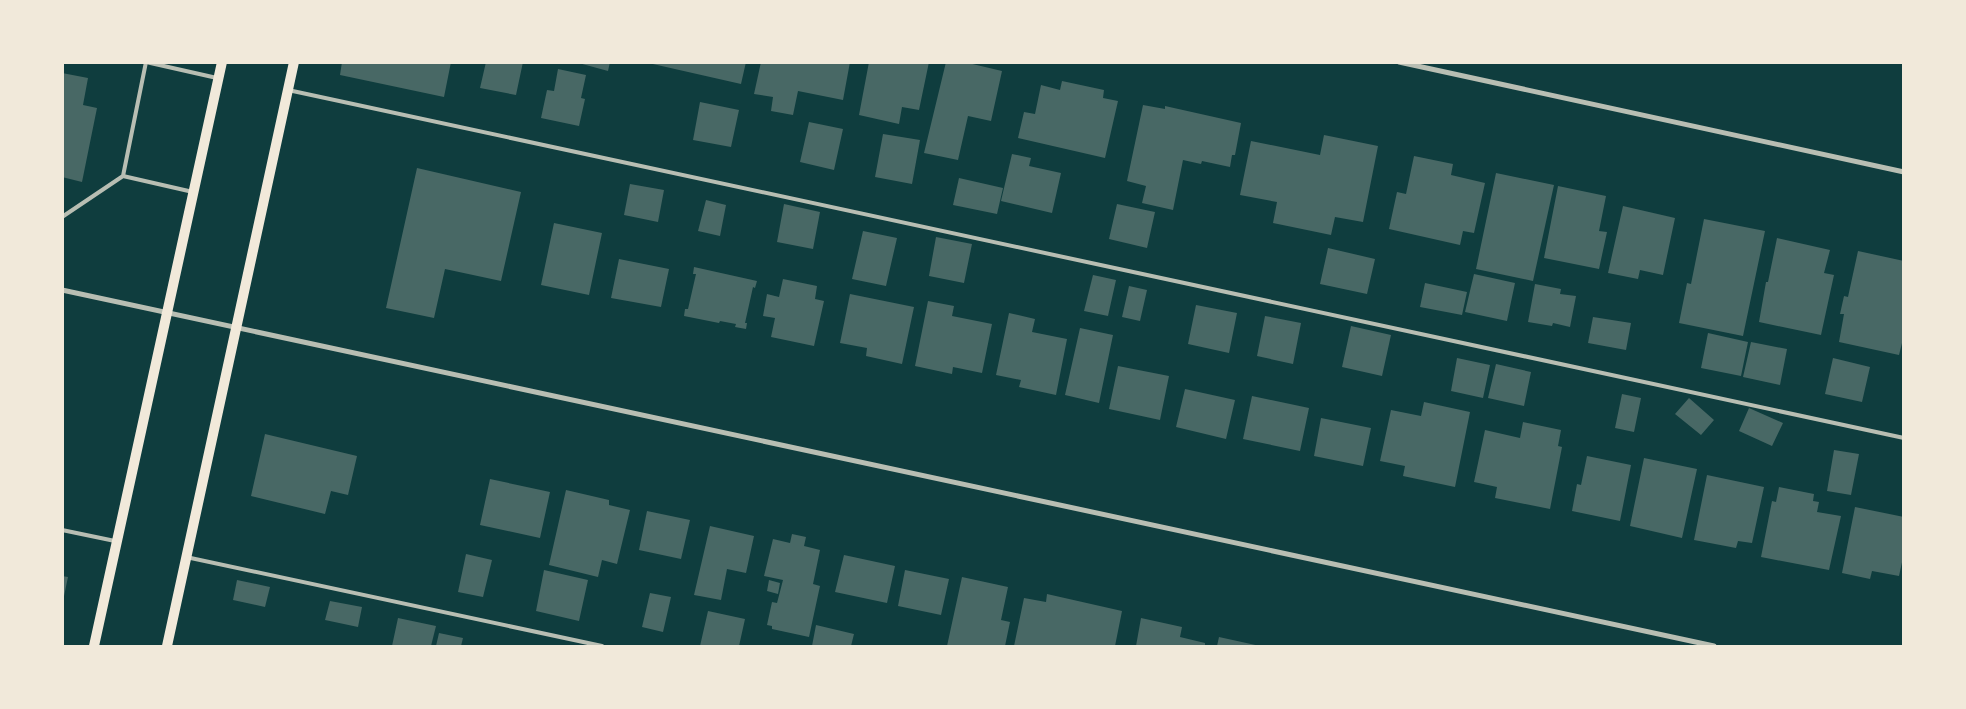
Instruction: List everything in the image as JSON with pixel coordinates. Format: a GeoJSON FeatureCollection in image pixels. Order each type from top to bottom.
{"type":"FeatureCollection","features":[{"type":"Feature","properties":{"kind":"main road"},"geometry":{"type":"LineString","coordinates":[[94,646],[222,62]]}},
{"type":"Feature","properties":{"kind":"main road"},"geometry":{"type":"LineString","coordinates":[[167,646],[294,62]]}},
{"type":"Feature","properties":{"kind":"street"},"geometry":{"type":"LineString","coordinates":[[1399,62],[1904,172]]}},
{"type":"Feature","properties":{"kind":"street"},"geometry":{"type":"LineString","coordinates":[[62,290],[1714,646]]}},
{"type":"Feature","properties":{"kind":"lane"},"geometry":{"type":"LineString","coordinates":[[62,217],[123,176],[146,62],[218,78]]}},
{"type":"Feature","properties":{"kind":"lane"},"geometry":{"type":"LineString","coordinates":[[288,90],[1904,438]]}},
{"type":"Feature","properties":{"kind":"lane"},"geometry":{"type":"LineString","coordinates":[[123,176],[193,192]]}},
{"type":"Feature","properties":{"kind":"lane"},"geometry":{"type":"LineString","coordinates":[[62,530],[117,542]]}},
{"type":"Feature","properties":{"kind":"lane"},"geometry":{"type":"LineString","coordinates":[[186,557],[602,646]]}},
{"type":"Feature","properties":{"kind":"building"},"geometry":{"type":"Polygon","coordinates":[[[342,62],[451,62],[444,97],[340,75],[342,62]]]}},
{"type":"Feature","properties":{"kind":"building"},"geometry":{"type":"Polygon","coordinates":[[[486,62],[523,62],[516,95],[480,88],[486,62]]]}},
{"type":"Feature","properties":{"kind":"building"},"geometry":{"type":"Polygon","coordinates":[[[575,62],[610,62],[608,71],[575,62]]]}},
{"type":"Feature","properties":{"kind":"building"},"geometry":{"type":"Polygon","coordinates":[[[644,62],[746,62],[741,84],[644,62]]]}},
{"type":"Feature","properties":{"kind":"building"},"geometry":{"type":"Polygon","coordinates":[[[761,62],[850,62],[843,100],[798,91],[793,115],[771,111],[773,97],[754,94],[761,62]]]}},
{"type":"Feature","properties":{"kind":"building"},"geometry":{"type":"Polygon","coordinates":[[[869,62],[929,62],[919,110],[902,107],[899,124],[859,115],[869,62]]]}},
{"type":"Feature","properties":{"kind":"building"},"geometry":{"type":"Polygon","coordinates":[[[946,62],[964,62],[1002,71],[991,121],[968,116],[958,160],[924,153],[946,62]]]}},
{"type":"Feature","properties":{"kind":"building"},"geometry":{"type":"Polygon","coordinates":[[[558,69],[586,75],[581,98],[585,99],[579,126],[541,118],[547,90],[554,91],[558,69]]]}},
{"type":"Feature","properties":{"kind":"building"},"geometry":{"type":"Polygon","coordinates":[[[62,73],[88,78],[83,105],[97,108],[82,182],[62,177],[62,73]]]}},
{"type":"Feature","properties":{"kind":"building"},"geometry":{"type":"Polygon","coordinates":[[[1062,81],[1104,90],[1103,98],[1118,101],[1105,158],[1018,138],[1024,112],[1035,114],[1041,85],[1060,90],[1062,81]]]}},
{"type":"Feature","properties":{"kind":"building"},"geometry":{"type":"Polygon","coordinates":[[[700,102],[739,110],[731,147],[693,140],[700,102]]]}},
{"type":"Feature","properties":{"kind":"building"},"geometry":{"type":"Polygon","coordinates":[[[1143,105],[1165,109],[1165,106],[1241,123],[1235,155],[1232,155],[1230,167],[1202,161],[1201,164],[1183,160],[1173,210],[1142,203],[1146,186],[1127,181],[1143,105]]]}},
{"type":"Feature","properties":{"kind":"building"},"geometry":{"type":"Polygon","coordinates":[[[809,122],[843,129],[834,170],[800,162],[809,122]]]}},
{"type":"Feature","properties":{"kind":"building"},"geometry":{"type":"Polygon","coordinates":[[[883,134],[920,140],[912,184],[875,177],[883,134]]]}},
{"type":"Feature","properties":{"kind":"building"},"geometry":{"type":"Polygon","coordinates":[[[1324,135],[1378,146],[1363,222],[1335,217],[1331,235],[1273,223],[1277,202],[1240,195],[1251,141],[1320,155],[1324,135]]]}},
{"type":"Feature","properties":{"kind":"building"},"geometry":{"type":"Polygon","coordinates":[[[1012,154],[1031,158],[1029,166],[1061,173],[1052,213],[1001,201],[1012,154]]]}},
{"type":"Feature","properties":{"kind":"building"},"geometry":{"type":"Polygon","coordinates":[[[1414,156],[1453,164],[1451,175],[1485,183],[1474,233],[1463,231],[1460,245],[1389,229],[1397,192],[1406,194],[1414,156]]]}},
{"type":"Feature","properties":{"kind":"building"},"geometry":{"type":"Polygon","coordinates":[[[417,168],[521,192],[501,281],[445,269],[434,318],[386,308],[417,168]]]}},
{"type":"Feature","properties":{"kind":"building"},"geometry":{"type":"Polygon","coordinates":[[[1496,173],[1554,185],[1533,281],[1476,269],[1496,173]]]}},
{"type":"Feature","properties":{"kind":"building"},"geometry":{"type":"Polygon","coordinates":[[[959,178],[1003,188],[997,214],[953,205],[959,178]]]}},
{"type":"Feature","properties":{"kind":"building"},"geometry":{"type":"Polygon","coordinates":[[[630,184],[664,190],[658,222],[624,215],[630,184]]]}},
{"type":"Feature","properties":{"kind":"building"},"geometry":{"type":"Polygon","coordinates":[[[1558,186],[1606,196],[1599,231],[1607,232],[1599,269],[1544,258],[1558,186]]]}},
{"type":"Feature","properties":{"kind":"building"},"geometry":{"type":"Polygon","coordinates":[[[706,200],[726,205],[720,236],[698,231],[706,200]]]}},
{"type":"Feature","properties":{"kind":"building"},"geometry":{"type":"Polygon","coordinates":[[[784,204],[820,212],[813,249],[777,242],[784,204]]]}},
{"type":"Feature","properties":{"kind":"building"},"geometry":{"type":"Polygon","coordinates":[[[1117,204],[1155,212],[1147,248],[1109,239],[1117,204]]]}},
{"type":"Feature","properties":{"kind":"building"},"geometry":{"type":"Polygon","coordinates":[[[1623,206],[1675,218],[1663,275],[1640,270],[1638,279],[1608,273],[1623,206]]]}},
{"type":"Feature","properties":{"kind":"building"},"geometry":{"type":"Polygon","coordinates":[[[1704,219],[1765,231],[1743,336],[1679,323],[1687,283],[1691,284],[1704,219]]]}},
{"type":"Feature","properties":{"kind":"building"},"geometry":{"type":"Polygon","coordinates":[[[554,223],[602,233],[589,295],[541,285],[554,223]]]}},
{"type":"Feature","properties":{"kind":"building"},"geometry":{"type":"Polygon","coordinates":[[[863,231],[897,238],[886,286],[852,279],[863,231]]]}},
{"type":"Feature","properties":{"kind":"building"},"geometry":{"type":"Polygon","coordinates":[[[936,237],[972,244],[964,283],[929,276],[936,237]]]}},
{"type":"Feature","properties":{"kind":"building"},"geometry":{"type":"Polygon","coordinates":[[[1777,238],[1830,250],[1824,273],[1834,275],[1821,335],[1759,322],[1766,282],[1768,282],[1777,238]]]}},
{"type":"Feature","properties":{"kind":"building"},"geometry":{"type":"Polygon","coordinates":[[[1328,248],[1375,259],[1367,294],[1320,284],[1328,248]]]}},
{"type":"Feature","properties":{"kind":"building"},"geometry":{"type":"Polygon","coordinates":[[[1858,251],[1904,261],[1904,335],[1899,355],[1839,342],[1844,314],[1840,314],[1844,296],[1848,297],[1858,251]]]}},
{"type":"Feature","properties":{"kind":"building"},"geometry":{"type":"Polygon","coordinates":[[[619,259],[669,269],[661,307],[611,298],[619,259]]]}},
{"type":"Feature","properties":{"kind":"building"},"geometry":{"type":"Polygon","coordinates":[[[694,267],[757,281],[755,288],[753,287],[745,323],[747,323],[746,329],[735,327],[736,324],[720,321],[719,323],[684,316],[685,309],[688,309],[696,274],[693,274],[694,267]]]}},
{"type":"Feature","properties":{"kind":"building"},"geometry":{"type":"Polygon","coordinates":[[[1474,274],[1515,283],[1507,321],[1465,312],[1474,274]]]}},
{"type":"Feature","properties":{"kind":"building"},"geometry":{"type":"Polygon","coordinates":[[[1093,275],[1116,280],[1108,316],[1084,311],[1093,275]]]}},
{"type":"Feature","properties":{"kind":"building"},"geometry":{"type":"Polygon","coordinates":[[[783,279],[817,286],[815,299],[824,301],[814,346],[771,337],[775,318],[763,316],[767,294],[779,297],[783,279]]]}},
{"type":"Feature","properties":{"kind":"building"},"geometry":{"type":"Polygon","coordinates":[[[1425,283],[1467,292],[1462,315],[1420,307],[1425,283]]]}},
{"type":"Feature","properties":{"kind":"building"},"geometry":{"type":"Polygon","coordinates":[[[1535,284],[1561,289],[1560,294],[1576,296],[1570,327],[1553,323],[1552,326],[1528,322],[1535,284]]]}},
{"type":"Feature","properties":{"kind":"building"},"geometry":{"type":"Polygon","coordinates":[[[1129,286],[1147,290],[1140,321],[1122,317],[1129,286]]]}},
{"type":"Feature","properties":{"kind":"building"},"geometry":{"type":"Polygon","coordinates":[[[850,294],[914,307],[902,364],[866,356],[867,348],[840,343],[850,294]]]}},
{"type":"Feature","properties":{"kind":"building"},"geometry":{"type":"Polygon","coordinates":[[[928,301],[954,306],[952,316],[992,324],[982,373],[953,367],[952,374],[915,366],[928,301]]]}},
{"type":"Feature","properties":{"kind":"building"},"geometry":{"type":"Polygon","coordinates":[[[1196,305],[1237,313],[1229,353],[1188,344],[1196,305]]]}},
{"type":"Feature","properties":{"kind":"building"},"geometry":{"type":"Polygon","coordinates":[[[1009,313],[1035,319],[1032,332],[1067,339],[1056,395],[1019,387],[1021,380],[996,375],[1009,313]]]}},
{"type":"Feature","properties":{"kind":"building"},"geometry":{"type":"Polygon","coordinates":[[[1265,316],[1301,323],[1293,364],[1257,356],[1265,316]]]}},
{"type":"Feature","properties":{"kind":"building"},"geometry":{"type":"Polygon","coordinates":[[[1593,317],[1631,323],[1626,350],[1588,343],[1593,317]]]}},
{"type":"Feature","properties":{"kind":"building"},"geometry":{"type":"Polygon","coordinates":[[[1351,326],[1391,335],[1382,376],[1342,367],[1351,326]]]}},
{"type":"Feature","properties":{"kind":"building"},"geometry":{"type":"Polygon","coordinates":[[[1080,328],[1113,335],[1099,403],[1065,395],[1080,328]]]}},
{"type":"Feature","properties":{"kind":"building"},"geometry":{"type":"Polygon","coordinates":[[[1708,333],[1748,342],[1741,376],[1701,368],[1708,333]]]}},
{"type":"Feature","properties":{"kind":"building"},"geometry":{"type":"Polygon","coordinates":[[[1751,342],[1787,349],[1780,385],[1743,377],[1751,342]]]}},
{"type":"Feature","properties":{"kind":"building"},"geometry":{"type":"Polygon","coordinates":[[[1457,358],[1490,365],[1483,398],[1451,391],[1457,358]]]}},
{"type":"Feature","properties":{"kind":"building"},"geometry":{"type":"Polygon","coordinates":[[[1833,358],[1870,367],[1862,402],[1825,394],[1833,358]]]}},
{"type":"Feature","properties":{"kind":"building"},"geometry":{"type":"Polygon","coordinates":[[[1496,364],[1531,372],[1524,406],[1488,398],[1496,364]]]}},
{"type":"Feature","properties":{"kind":"building"},"geometry":{"type":"Polygon","coordinates":[[[1118,366],[1169,376],[1160,420],[1109,409],[1118,366]]]}},
{"type":"Feature","properties":{"kind":"building"},"geometry":{"type":"Polygon","coordinates":[[[1185,389],[1235,400],[1226,439],[1176,427],[1185,389]]]}},
{"type":"Feature","properties":{"kind":"building"},"geometry":{"type":"Polygon","coordinates":[[[1622,394],[1641,398],[1634,432],[1615,428],[1622,394]]]}},
{"type":"Feature","properties":{"kind":"building"},"geometry":{"type":"Polygon","coordinates":[[[1252,396],[1309,408],[1300,451],[1243,439],[1252,396]]]}},
{"type":"Feature","properties":{"kind":"building"},"geometry":{"type":"Polygon","coordinates":[[[1689,398],[1714,420],[1701,435],[1675,414],[1689,398]]]}},
{"type":"Feature","properties":{"kind":"building"},"geometry":{"type":"Polygon","coordinates":[[[1424,402],[1470,412],[1455,487],[1403,476],[1405,466],[1380,461],[1391,410],[1421,416],[1424,402]]]}},
{"type":"Feature","properties":{"kind":"building"},"geometry":{"type":"Polygon","coordinates":[[[1749,408],[1783,423],[1772,446],[1739,431],[1749,408]]]}},
{"type":"Feature","properties":{"kind":"building"},"geometry":{"type":"Polygon","coordinates":[[[1321,418],[1371,428],[1363,466],[1314,456],[1321,418]]]}},
{"type":"Feature","properties":{"kind":"building"},"geometry":{"type":"Polygon","coordinates":[[[1523,422],[1561,430],[1558,446],[1562,447],[1550,509],[1495,498],[1497,487],[1474,482],[1485,430],[1520,438],[1523,422]]]}},
{"type":"Feature","properties":{"kind":"building"},"geometry":{"type":"Polygon","coordinates":[[[265,434],[357,456],[348,495],[331,491],[325,514],[251,496],[265,434]]]}},
{"type":"Feature","properties":{"kind":"building"},"geometry":{"type":"Polygon","coordinates":[[[1834,450],[1859,454],[1851,495],[1827,491],[1834,450]]]}},
{"type":"Feature","properties":{"kind":"building"},"geometry":{"type":"Polygon","coordinates":[[[1587,456],[1631,465],[1620,521],[1572,511],[1577,484],[1581,485],[1587,456]]]}},
{"type":"Feature","properties":{"kind":"building"},"geometry":{"type":"Polygon","coordinates":[[[1644,458],[1697,469],[1682,538],[1630,526],[1644,458]]]}},
{"type":"Feature","properties":{"kind":"building"},"geometry":{"type":"Polygon","coordinates":[[[1707,475],[1764,487],[1752,543],[1738,541],[1736,548],[1694,540],[1707,475]]]}},
{"type":"Feature","properties":{"kind":"building"},"geometry":{"type":"Polygon","coordinates":[[[490,479],[550,492],[540,538],[480,525],[490,479]]]}},
{"type":"Feature","properties":{"kind":"building"},"geometry":{"type":"Polygon","coordinates":[[[1779,487],[1814,494],[1813,501],[1819,502],[1817,512],[1841,516],[1829,570],[1761,557],[1772,501],[1776,502],[1779,487]]]}},
{"type":"Feature","properties":{"kind":"building"},"geometry":{"type":"Polygon","coordinates":[[[566,490],[609,500],[609,505],[630,510],[617,564],[602,560],[598,577],[549,565],[566,490]]]}},
{"type":"Feature","properties":{"kind":"building"},"geometry":{"type":"Polygon","coordinates":[[[1855,507],[1904,517],[1904,553],[1899,576],[1872,571],[1870,579],[1842,573],[1855,507]]]}},
{"type":"Feature","properties":{"kind":"building"},"geometry":{"type":"Polygon","coordinates":[[[647,511],[690,520],[681,559],[639,550],[647,511]]]}},
{"type":"Feature","properties":{"kind":"building"},"geometry":{"type":"Polygon","coordinates":[[[710,526],[754,536],[746,573],[727,569],[721,600],[694,595],[710,526]]]}},
{"type":"Feature","properties":{"kind":"building"},"geometry":{"type":"Polygon","coordinates":[[[792,534],[806,537],[804,546],[820,550],[813,584],[820,586],[809,637],[772,629],[772,626],[767,625],[772,602],[777,603],[783,580],[764,576],[773,539],[790,543],[792,534]]]}},
{"type":"Feature","properties":{"kind":"building"},"geometry":{"type":"Polygon","coordinates":[[[466,554],[492,560],[483,597],[458,592],[466,554]]]}},
{"type":"Feature","properties":{"kind":"building"},"geometry":{"type":"Polygon","coordinates":[[[844,555],[895,566],[887,603],[835,592],[844,555]]]}},
{"type":"Feature","properties":{"kind":"building"},"geometry":{"type":"Polygon","coordinates":[[[544,570],[588,580],[579,621],[536,611],[544,570]]]}},
{"type":"Feature","properties":{"kind":"building"},"geometry":{"type":"Polygon","coordinates":[[[905,570],[949,579],[941,615],[898,606],[905,570]]]}},
{"type":"Feature","properties":{"kind":"building"},"geometry":{"type":"Polygon","coordinates":[[[62,576],[68,577],[63,601],[62,600],[62,576]]]}},
{"type":"Feature","properties":{"kind":"building"},"geometry":{"type":"Polygon","coordinates":[[[962,577],[1008,587],[1001,620],[1010,622],[1005,646],[947,646],[962,577]]]}},
{"type":"Feature","properties":{"kind":"building"},"geometry":{"type":"Polygon","coordinates":[[[237,580],[270,587],[265,607],[233,600],[237,580]]]}},
{"type":"Feature","properties":{"kind":"building"},"geometry":{"type":"Polygon","coordinates":[[[769,580],[780,583],[778,594],[767,591],[769,580]]]}},
{"type":"Feature","properties":{"kind":"building"},"geometry":{"type":"Polygon","coordinates":[[[650,593],[671,597],[663,632],[642,627],[650,593]]]}},
{"type":"Feature","properties":{"kind":"building"},"geometry":{"type":"Polygon","coordinates":[[[1047,594],[1122,611],[1115,646],[1014,646],[1024,598],[1046,602],[1047,594]]]}},
{"type":"Feature","properties":{"kind":"building"},"geometry":{"type":"Polygon","coordinates":[[[330,601],[362,607],[358,627],[325,620],[330,601]]]}},
{"type":"Feature","properties":{"kind":"building"},"geometry":{"type":"Polygon","coordinates":[[[708,611],[745,619],[739,646],[700,646],[708,611]]]}},
{"type":"Feature","properties":{"kind":"building"},"geometry":{"type":"Polygon","coordinates":[[[398,618],[436,626],[431,646],[392,646],[398,618]]]}},
{"type":"Feature","properties":{"kind":"building"},"geometry":{"type":"Polygon","coordinates":[[[1141,618],[1182,627],[1180,637],[1205,643],[1205,646],[1136,646],[1141,618]]]}},
{"type":"Feature","properties":{"kind":"building"},"geometry":{"type":"Polygon","coordinates":[[[816,625],[854,634],[851,646],[812,646],[816,625]]]}},
{"type":"Feature","properties":{"kind":"building"},"geometry":{"type":"Polygon","coordinates":[[[439,633],[463,638],[461,646],[436,646],[439,633]]]}},
{"type":"Feature","properties":{"kind":"building"},"geometry":{"type":"Polygon","coordinates":[[[1219,637],[1260,646],[1217,646],[1219,637]]]}}]}
